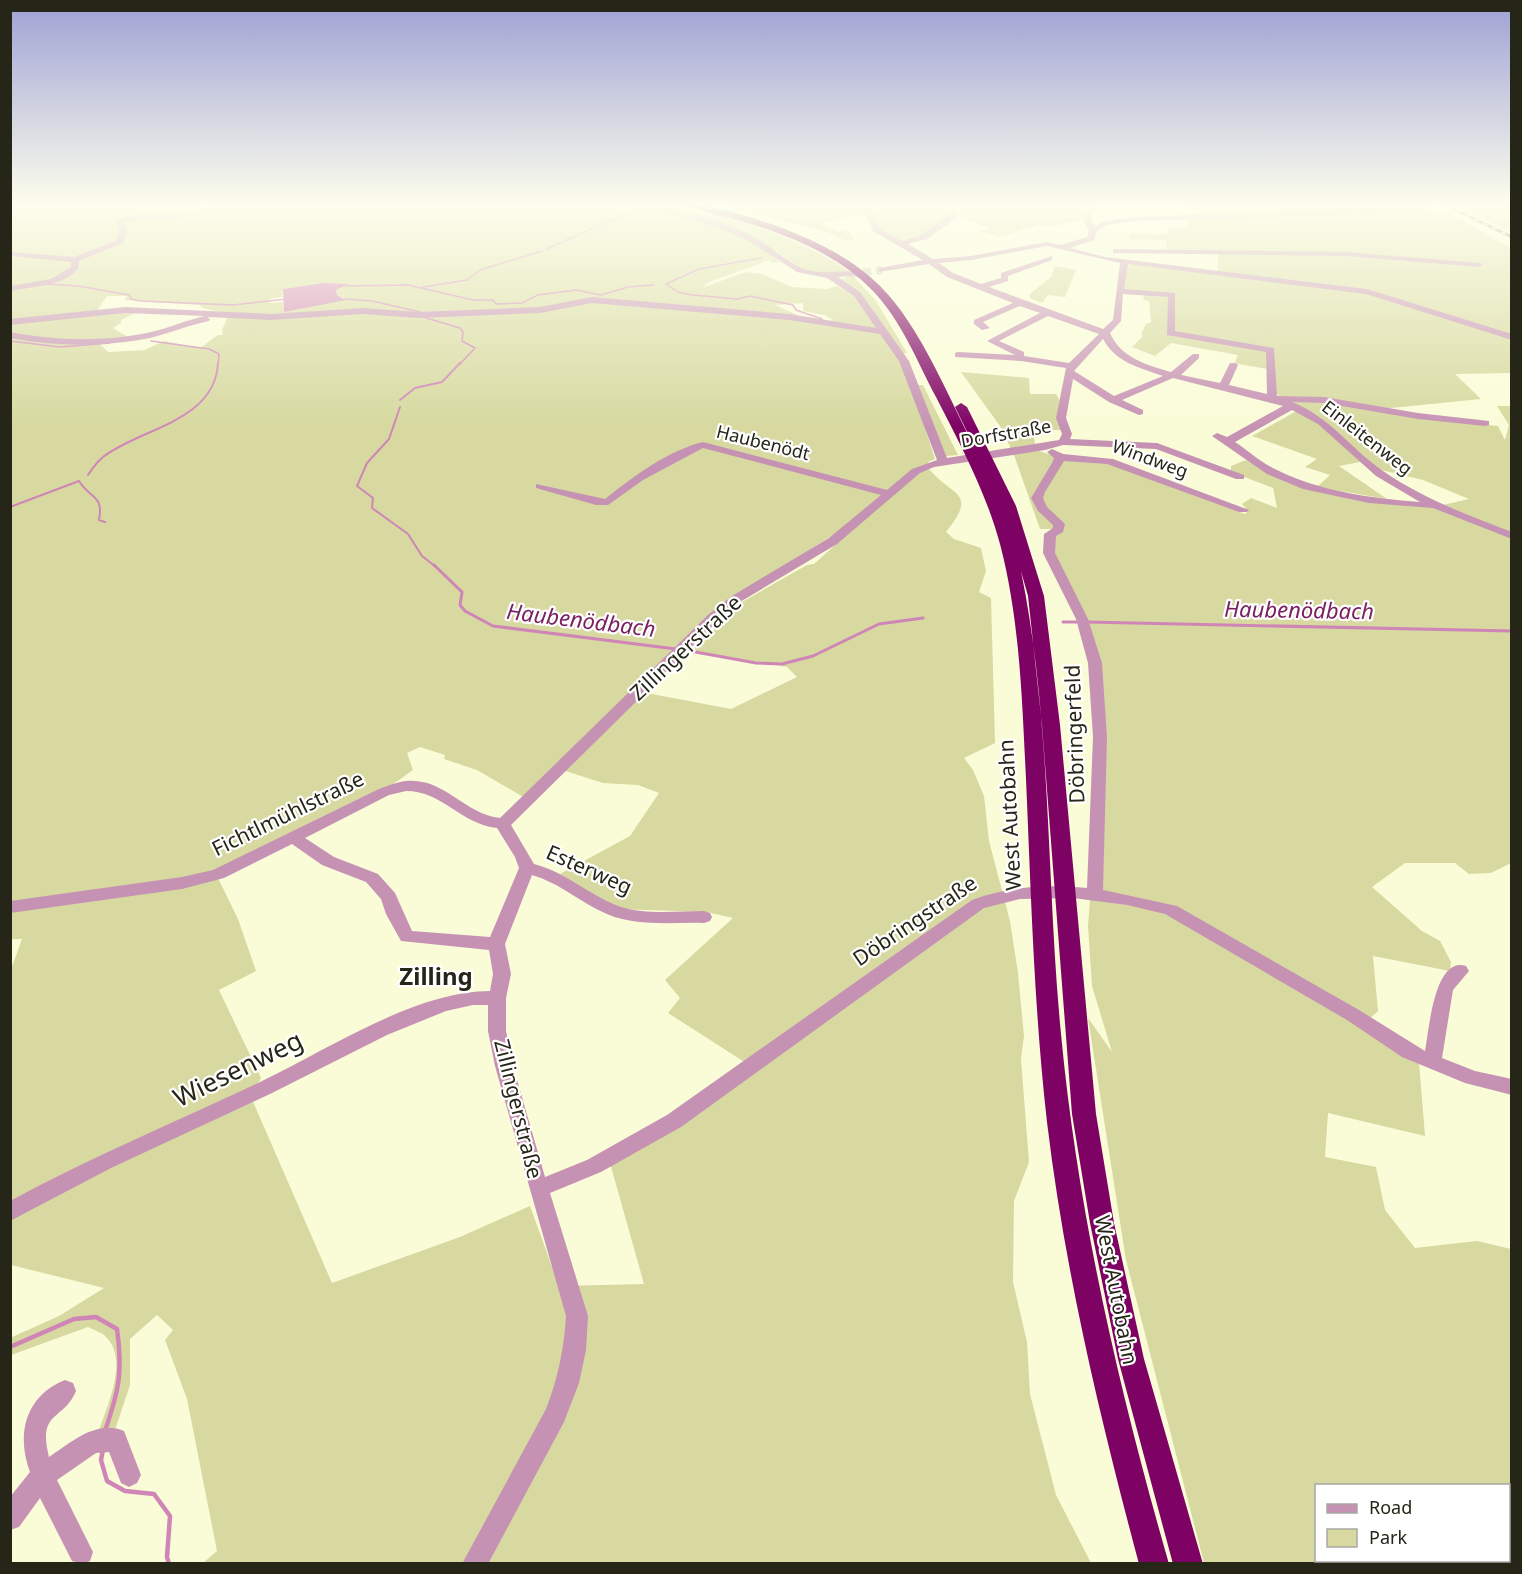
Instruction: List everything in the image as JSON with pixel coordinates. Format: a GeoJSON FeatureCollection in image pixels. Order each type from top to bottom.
{"type":"FeatureCollection","features":[{"type":"Feature","properties":{"kind":"highway","name":"West Autobahn"},"geometry":{"type":"LineString","coordinates":[[867,279],[887,299],[904,324],[987,488],[1003,530],[1019,598],[1029,673],[1059,1121],[1075,1225],[1103,1366],[1154,1563]]}},
{"type":"Feature","properties":{"kind":"highway","name":"West Autobahn"},"geometry":{"type":"LineString","coordinates":[[878,279],[888,287],[915,323],[991,465],[1021,538],[1036,596],[1049,704],[1084,1114],[1102,1223],[1131,1359],[1188,1563]]}},
{"type":"Feature","properties":{"kind":"street"},"geometry":{"type":"LineString","coordinates":[[14,288],[55,279]]}},
{"type":"Feature","properties":{"kind":"street"},"geometry":{"type":"LineString","coordinates":[[835,279],[857,294],[908,369],[945,461]]}},
{"type":"Feature","properties":{"kind":"street"},"geometry":{"type":"LineString","coordinates":[[960,279],[1105,333]]}},
{"type":"Feature","properties":{"kind":"street"},"geometry":{"type":"LineString","coordinates":[[980,288],[1004,279]]}},
{"type":"Feature","properties":{"kind":"street"},"geometry":{"type":"LineString","coordinates":[[1070,369],[1119,316],[1121,279]]}},
{"type":"Feature","properties":{"kind":"street"},"geometry":{"type":"LineString","coordinates":[[1277,279],[1367,292],[1512,337]]}},
{"type":"Feature","properties":{"kind":"street"},"geometry":{"type":"LineString","coordinates":[[1119,291],[1172,295],[1170,333],[1270,350],[1274,396],[1272,399],[1324,400],[1418,416],[1485,423]]}},
{"type":"Feature","properties":{"kind":"street"},"geometry":{"type":"LineString","coordinates":[[10,322],[125,310],[271,317],[363,311],[421,315],[540,310],[592,300],[789,317],[881,331]]}},
{"type":"Feature","properties":{"kind":"street"},"geometry":{"type":"LineString","coordinates":[[985,328],[977,322],[1020,303]]}},
{"type":"Feature","properties":{"kind":"street"},"geometry":{"type":"LineString","coordinates":[[1021,354],[992,341],[1048,312]]}},
{"type":"Feature","properties":{"kind":"street"},"geometry":{"type":"LineString","coordinates":[[10,335],[49,340],[110,340],[144,336],[191,321],[230,315]]}},
{"type":"Feature","properties":{"kind":"street","name":"Einleitenweg"},"geometry":{"type":"LineString","coordinates":[[1105,333],[1117,352],[1128,359],[1171,374],[1291,405],[1322,422],[1379,473],[1434,506],[1512,536]]}},
{"type":"Feature","properties":{"kind":"street"},"geometry":{"type":"LineString","coordinates":[[958,354],[1021,358],[1070,369],[1113,400],[1139,412]]}},
{"type":"Feature","properties":{"kind":"street"},"geometry":{"type":"LineString","coordinates":[[1113,400],[1177,373],[1196,356]]}},
{"type":"Feature","properties":{"kind":"street"},"geometry":{"type":"LineString","coordinates":[[1223,387],[1233,365]]}},
{"type":"Feature","properties":{"kind":"street","name":"Dorfstraße"},"geometry":{"type":"LineString","coordinates":[[945,461],[1045,447],[1063,442],[1067,434],[1061,418],[1070,369]]}},
{"type":"Feature","properties":{"kind":"street"},"geometry":{"type":"LineString","coordinates":[[1291,405],[1222,438],[1268,470],[1296,483],[1338,493],[1434,506]]}},
{"type":"Feature","properties":{"kind":"street"},"geometry":{"type":"LineString","coordinates":[[1063,442],[1157,446],[1240,477]]}},
{"type":"Feature","properties":{"kind":"street","name":"Haubenödt"},"geometry":{"type":"LineString","coordinates":[[540,486],[596,502],[608,502],[639,478],[692,448],[704,445],[887,493]]}},
{"type":"Feature","properties":{"kind":"street"},"geometry":{"type":"LineString","coordinates":[[1045,447],[1060,457]]}},
{"type":"Feature","properties":{"kind":"street","name":"Windweg"},"geometry":{"type":"LineString","coordinates":[[1060,457],[1101,459],[1243,510]]}},
{"type":"Feature","properties":{"kind":"street","name":"Döbringerfeld"},"geometry":{"type":"LineString","coordinates":[[1060,457],[1053,471],[1039,489],[1037,498],[1042,509],[1059,524],[1059,530],[1050,534],[1049,553],[1083,624],[1095,663],[1100,748],[1095,896]]}},
{"type":"Feature","properties":{"kind":"street","name":"Zillingerstraße"},"geometry":{"type":"LineString","coordinates":[[503,824],[714,617],[736,599],[833,541],[887,493],[922,467],[945,461]]}},
{"type":"Feature","properties":{"kind":"street","name":"Fichtlmühlstraße"},"geometry":{"type":"LineString","coordinates":[[10,907],[182,883],[228,870],[384,792],[409,784],[422,784],[438,791],[484,822],[503,824]]}},
{"type":"Feature","properties":{"kind":"street"},"geometry":{"type":"LineString","coordinates":[[294,838],[328,861],[372,878],[389,897],[394,914],[407,937],[496,944],[528,868],[526,858],[507,836],[503,824]]}},
{"type":"Feature","properties":{"kind":"street","name":"Esterweg"},"geometry":{"type":"LineString","coordinates":[[528,868],[558,877],[615,911],[637,915],[704,916]]}},
{"type":"Feature","properties":{"kind":"street","name":"Döbringstraße"},"geometry":{"type":"LineString","coordinates":[[538,1189],[594,1166],[674,1121],[792,1035],[992,897],[1027,892],[1095,896],[1148,903],[1171,910],[1353,1015],[1409,1052],[1472,1078],[1512,1087]]}},
{"type":"Feature","properties":{"kind":"street","name":"Zillingerstraße"},"geometry":{"type":"LineString","coordinates":[[474,1563],[555,1415],[568,1386],[575,1357],[576,1316],[504,1066],[497,1030],[497,998],[502,974],[496,944]]}},
{"type":"Feature","properties":{"kind":"street"},"geometry":{"type":"LineString","coordinates":[[1432,1063],[1445,988],[1460,971]]}},
{"type":"Feature","properties":{"kind":"street","name":"Wiesenweg"},"geometry":{"type":"LineString","coordinates":[[10,1212],[79,1174],[268,1087],[362,1039],[464,998],[497,998]]}},
{"type":"Feature","properties":{"kind":"street"},"geometry":{"type":"LineString","coordinates":[[65,1391],[38,1417],[34,1442],[42,1476],[81,1552]]}},
{"type":"Feature","properties":{"kind":"street"},"geometry":{"type":"LineString","coordinates":[[10,1518],[42,1476],[104,1441],[129,1475]]}},
{"type":"Feature","properties":{"kind":"green space"},"geometry":{"type":"Polygon","coordinates":[[[10,279],[716,279],[702,288],[725,279],[775,279],[792,287],[826,289],[837,286],[853,295],[894,350],[909,380],[935,459],[928,462],[929,469],[959,496],[961,501],[956,519],[946,532],[954,539],[981,548],[986,571],[979,592],[991,598],[995,743],[964,758],[973,770],[984,796],[989,841],[1010,921],[1024,1036],[1021,1059],[1029,1162],[1014,1201],[1013,1282],[1027,1342],[1030,1394],[1056,1495],[1091,1563],[203,1563],[217,1551],[187,1399],[165,1340],[173,1330],[157,1315],[130,1339],[130,1385],[115,1430],[99,1431],[111,1396],[116,1369],[116,1357],[112,1346],[103,1335],[88,1327],[11,1355],[10,1338],[59,1316],[104,1288],[11,1265],[10,972],[22,939],[11,939],[10,279]],[[323,283],[283,289],[282,297],[269,299],[269,303],[283,302],[284,311],[346,299],[337,295],[336,290],[348,284],[323,283]],[[107,296],[96,312],[139,311],[121,320],[121,323],[113,328],[128,337],[97,341],[108,352],[145,350],[164,341],[200,348],[218,335],[223,335],[222,330],[229,314],[202,308],[200,305],[125,300],[127,296],[107,296]],[[803,303],[775,305],[804,318],[834,321],[825,315],[803,311],[803,303]],[[877,507],[748,589],[636,691],[731,709],[797,677],[787,667],[692,651],[742,602],[807,565],[814,564],[877,507]],[[420,747],[407,753],[413,770],[392,785],[215,872],[238,919],[256,971],[219,990],[261,1078],[251,1097],[332,1283],[460,1237],[530,1206],[559,1286],[644,1284],[610,1163],[746,1063],[668,1013],[680,998],[665,980],[733,918],[707,912],[616,909],[560,874],[630,836],[659,793],[638,785],[603,783],[556,768],[525,798],[477,770],[444,759],[445,755],[420,747]]]}},
{"type":"Feature","properties":{"kind":"green space"},"geometry":{"type":"Polygon","coordinates":[[[843,279],[856,279],[876,301],[907,353],[903,353],[875,317],[862,295],[843,279]]]}},
{"type":"Feature","properties":{"kind":"green space"},"geometry":{"type":"Polygon","coordinates":[[[1048,279],[1072,279],[1065,297],[1048,295],[1042,303],[1030,298],[1030,294],[1048,279]]]}},
{"type":"Feature","properties":{"kind":"green space"},"geometry":{"type":"Polygon","coordinates":[[[1124,279],[1511,279],[1511,373],[1455,374],[1481,399],[1381,409],[1446,421],[1498,426],[1505,440],[1509,425],[1497,406],[1511,406],[1511,863],[1491,873],[1469,874],[1455,863],[1405,863],[1372,887],[1422,931],[1440,941],[1451,962],[1450,971],[1373,956],[1378,1011],[1368,1020],[1193,918],[1090,889],[1098,737],[1085,637],[1053,568],[1053,529],[1040,529],[1014,455],[1000,426],[961,372],[1029,378],[1030,394],[1056,394],[1060,401],[1063,430],[1033,430],[1035,445],[1039,451],[1051,455],[1095,459],[1245,514],[1248,511],[1242,504],[1251,498],[1277,508],[1273,488],[1231,472],[1231,466],[1246,460],[1320,490],[1434,507],[1469,499],[1423,480],[1377,469],[1365,461],[1339,466],[1387,499],[1317,487],[1330,475],[1305,467],[1317,459],[1252,436],[1300,409],[1275,393],[1274,349],[1178,333],[1175,331],[1175,294],[1123,290],[1124,279]]]}},
{"type":"Feature","properties":{"kind":"green space"},"geometry":{"type":"Polygon","coordinates":[[[1143,295],[1169,297],[1168,334],[1262,350],[1267,352],[1268,369],[1239,364],[1235,362],[1238,355],[1171,343],[1155,356],[1132,347],[1143,336],[1141,334],[1146,324],[1151,322],[1149,301],[1144,300],[1143,295]]]}},
{"type":"Feature","properties":{"kind":"green space"},"geometry":{"type":"Polygon","coordinates":[[[918,385],[923,385],[958,455],[946,456],[918,385]]]}},
{"type":"Feature","properties":{"kind":"green space"},"geometry":{"type":"Polygon","coordinates":[[[1090,899],[1165,911],[1419,1062],[1425,1136],[1328,1113],[1325,1157],[1376,1167],[1385,1210],[1415,1248],[1477,1241],[1511,1249],[1511,1563],[1204,1563],[1126,1260],[1088,1018],[1112,1052],[1092,986],[1088,926],[1090,899]]]}},
{"type":"Feature","properties":{"kind":"shaded area"},"geometry":{"type":"Polygon","coordinates":[[[323,283],[349,284],[336,290],[337,295],[346,300],[284,312],[283,289],[323,283]]]}},
{"type":"Feature","properties":{"kind":"waterway"},"geometry":{"type":"LineString","coordinates":[[423,287],[468,279]]}},
{"type":"Feature","properties":{"kind":"waterway"},"geometry":{"type":"LineString","coordinates":[[676,279],[666,284],[678,292],[737,299],[750,296],[793,305],[796,310],[822,319]]}},
{"type":"Feature","properties":{"kind":"waterway","name":"Haubenödbach"},"geometry":{"type":"LineString","coordinates":[[46,284],[78,286],[129,295],[131,299],[140,301],[232,305],[287,299]]}},
{"type":"Feature","properties":{"kind":"waterway"},"geometry":{"type":"LineString","coordinates":[[346,286],[408,285],[473,300],[493,300],[496,304],[522,303],[538,295],[576,290],[601,295],[628,287],[654,285]]}},
{"type":"Feature","properties":{"kind":"waterway","name":"Haubenödbach"},"geometry":{"type":"LineString","coordinates":[[345,299],[372,301],[420,312],[423,317],[460,328],[463,332],[462,341],[475,348],[459,365]]}},
{"type":"Feature","properties":{"kind":"waterway"},"geometry":{"type":"LineString","coordinates":[[10,341],[60,347],[110,343]]}},
{"type":"Feature","properties":{"kind":"waterway"},"geometry":{"type":"LineString","coordinates":[[151,341],[209,349],[219,354],[218,365]]}},
{"type":"Feature","properties":{"kind":"waterway"},"geometry":{"type":"LineString","coordinates":[[88,475],[101,459],[118,447],[190,411],[204,398],[214,383],[218,363]]}},
{"type":"Feature","properties":{"kind":"waterway","name":"Haubenödbach"},"geometry":{"type":"LineString","coordinates":[[400,400],[415,388],[442,382],[460,363]]}},
{"type":"Feature","properties":{"kind":"waterway","name":"Haubenödbach"},"geometry":{"type":"LineString","coordinates":[[400,407],[389,439],[367,463],[357,486],[373,498],[372,508],[408,534],[422,556],[436,567]]}},
{"type":"Feature","properties":{"kind":"waterway"},"geometry":{"type":"LineString","coordinates":[[10,507],[79,481],[98,501],[99,520],[105,522]]}},
{"type":"Feature","properties":{"kind":"waterway","name":"Haubenödbach"},"geometry":{"type":"LineString","coordinates":[[434,565],[462,592],[460,605],[465,611],[493,626],[676,649]]}},
{"type":"Feature","properties":{"kind":"waterway","name":"Haubenödbach"},"geometry":{"type":"LineString","coordinates":[[690,651],[756,663],[782,664],[813,656],[879,624],[923,618]]}},
{"type":"Feature","properties":{"kind":"waterway","name":"Haubenödbach"},"geometry":{"type":"LineString","coordinates":[[1063,622],[1079,622]]}},
{"type":"Feature","properties":{"kind":"waterway","name":"Haubenödbach"},"geometry":{"type":"LineString","coordinates":[[1087,622],[1512,631]]}},
{"type":"Feature","properties":{"kind":"waterway"},"geometry":{"type":"LineString","coordinates":[[10,1347],[74,1319],[96,1317],[117,1329],[120,1369],[114,1404],[105,1431]]}},
{"type":"Feature","properties":{"kind":"waterway"},"geometry":{"type":"LineString","coordinates":[[103,1449],[101,1460],[107,1481],[125,1491],[154,1494],[170,1516],[167,1557],[169,1564]]}},
{"type":"Feature","properties":{"kind":"district","name":"Zilling"},"geometry":{"type":"Point","coordinates":[436,977]}}]}
